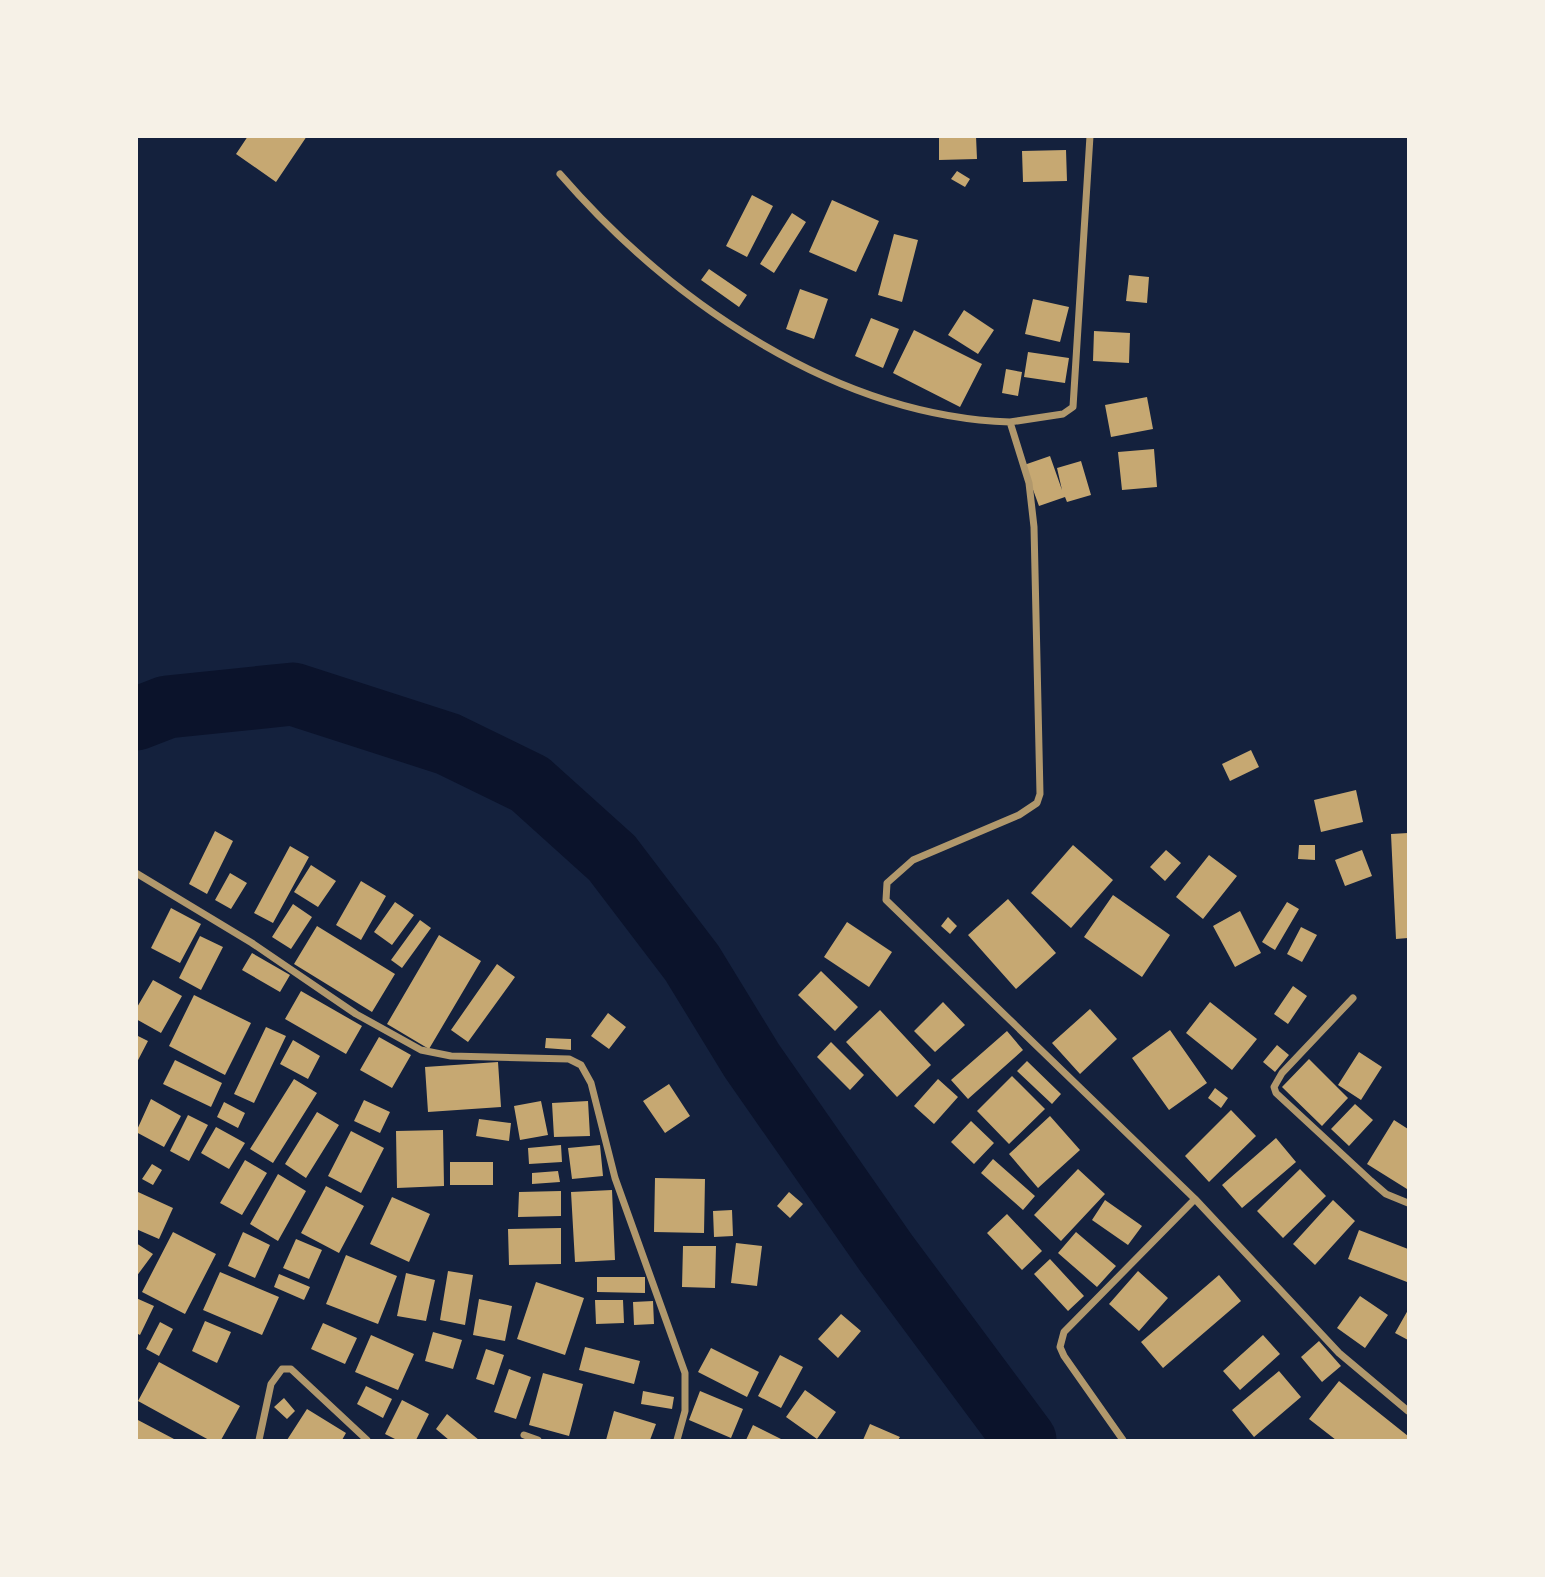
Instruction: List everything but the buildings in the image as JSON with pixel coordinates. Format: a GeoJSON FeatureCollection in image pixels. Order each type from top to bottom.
{"type":"FeatureCollection","features":[{"type":"Feature","properties":{"kind":"street"},"geometry":{"type":"LineString","coordinates":[[560,174],[597,217],[692,301],[744,334],[852,389],[907,407],[974,421],[1010,422],[1063,414],[1073,407],[1090,136]]}},
{"type":"Feature","properties":{"kind":"street"},"geometry":{"type":"LineString","coordinates":[[1010,422],[1029,483],[1034,527],[1040,794],[1037,803],[1019,815],[913,860],[898,870],[887,883],[886,900],[1195,1199],[1329,1343],[1409,1411]]}},
{"type":"Feature","properties":{"kind":"street"},"geometry":{"type":"LineString","coordinates":[[136,873],[252,943],[356,1014],[421,1050],[451,1056],[569,1059],[581,1065],[591,1083],[615,1178],[685,1373],[685,1411],[677,1440]]}},
{"type":"Feature","properties":{"kind":"street"},"geometry":{"type":"LineString","coordinates":[[1353,998],[1282,1073],[1274,1087],[1276,1093],[1386,1194],[1409,1203]]}},
{"type":"Feature","properties":{"kind":"street"},"geometry":{"type":"LineString","coordinates":[[1123,1440],[1064,1356],[1061,1341],[1064,1332],[1195,1199]]}},
{"type":"Feature","properties":{"kind":"street"},"geometry":{"type":"LineString","coordinates":[[259,1440],[271,1384],[282,1369],[291,1369],[367,1440]]}},
{"type":"Feature","properties":{"kind":"street"},"geometry":{"type":"LineString","coordinates":[[524,1435],[538,1440]]}},
{"type":"Feature","properties":{"kind":"waterway"},"geometry":{"type":"LineString","coordinates":[[136,719],[167,707],[293,694],[448,744],[530,784],[612,858],[692,963],[752,1061],[886,1253],[1025,1440]]}}]}
